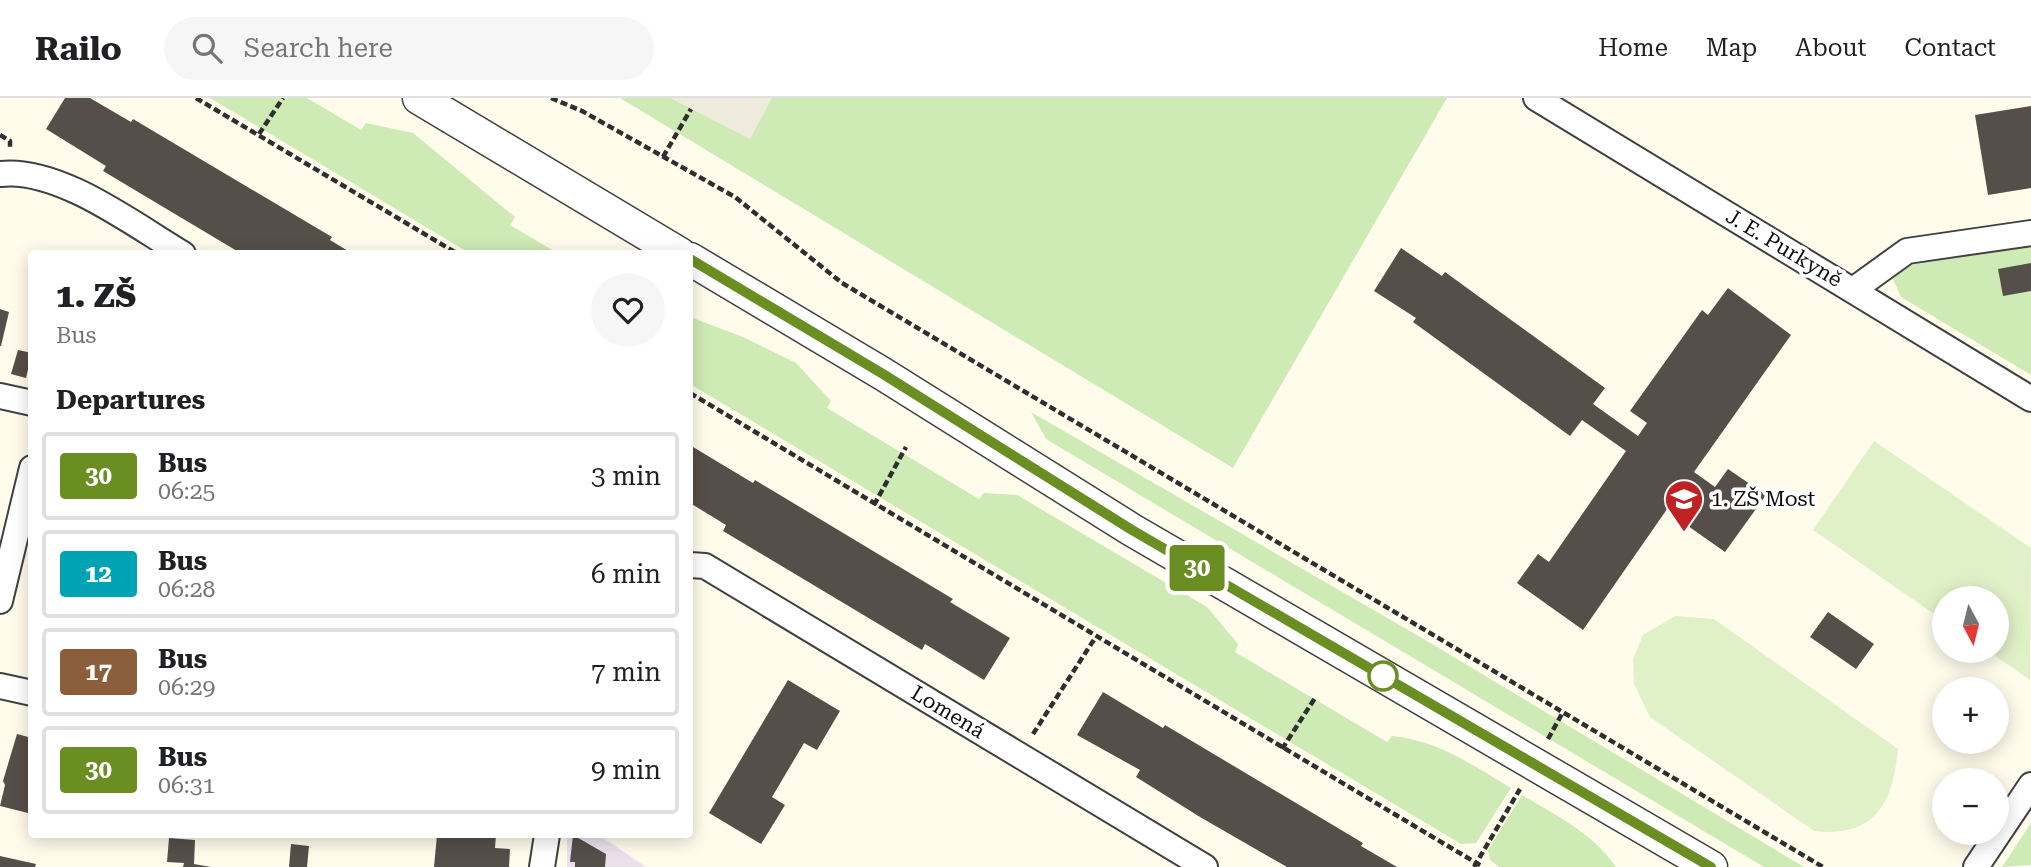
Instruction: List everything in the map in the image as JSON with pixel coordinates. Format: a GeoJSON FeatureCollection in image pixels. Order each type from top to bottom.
{"type":"FeatureCollection","features":[{"type":"Feature","properties":{"kind":"street"},"geometry":{"type":"LineString","coordinates":[[419,98],[673,250]]}},
{"type":"Feature","properties":{"kind":"street","name":"J. E. Purkyně"},"geometry":{"type":"LineString","coordinates":[[1536,98],[2031,399]]}},
{"type":"Feature","properties":{"kind":"street"},"geometry":{"type":"LineString","coordinates":[[0,174],[13,172],[69,187],[176,250]]}},
{"type":"Feature","properties":{"kind":"street"},"geometry":{"type":"LineString","coordinates":[[1853,290],[1907,251],[2031,233]]}},
{"type":"Feature","properties":{"kind":"street"},"geometry":{"type":"LineString","coordinates":[[693,261],[883,374],[1132,530],[1711,867]]}},
{"type":"Feature","properties":{"kind":"street"},"geometry":{"type":"LineString","coordinates":[[0,396],[28,401]]}},
{"type":"Feature","properties":{"kind":"street"},"geometry":{"type":"LineString","coordinates":[[0,601],[28,485]]}},
{"type":"Feature","properties":{"kind":"street","name":"Lomená"},"geometry":{"type":"LineString","coordinates":[[693,565],[705,566],[1205,867]]}},
{"type":"Feature","properties":{"kind":"street"},"geometry":{"type":"LineString","coordinates":[[0,685],[28,691]]}},
{"type":"Feature","properties":{"kind":"street"},"geometry":{"type":"LineString","coordinates":[[1976,867],[2031,785]]}},
{"type":"Feature","properties":{"kind":"street"},"geometry":{"type":"LineString","coordinates":[[542,867],[547,838]]}},
{"type":"Feature","properties":{"kind":"path"},"geometry":{"type":"LineString","coordinates":[[196,98],[451,250]]}},
{"type":"Feature","properties":{"kind":"path"},"geometry":{"type":"LineString","coordinates":[[260,134],[283,98]]}},
{"type":"Feature","properties":{"kind":"path"},"geometry":{"type":"LineString","coordinates":[[551,98],[582,111],[735,197],[842,283],[1823,867]]}},
{"type":"Feature","properties":{"kind":"path"},"geometry":{"type":"LineString","coordinates":[[663,158],[691,109]]}},
{"type":"Feature","properties":{"kind":"path"},"geometry":{"type":"LineString","coordinates":[[693,396],[1483,867]]}},
{"type":"Feature","properties":{"kind":"path"},"geometry":{"type":"LineString","coordinates":[[874,505],[906,447]]}},
{"type":"Feature","properties":{"kind":"path"},"geometry":{"type":"LineString","coordinates":[[1019,755],[1095,638]]}},
{"type":"Feature","properties":{"kind":"path"},"geometry":{"type":"LineString","coordinates":[[1282,749],[1315,698]]}},
{"type":"Feature","properties":{"kind":"shaded area"},"geometry":{"type":"Polygon","coordinates":[[[670,98],[772,98],[750,139],[670,98]]]}},
{"type":"Feature","properties":{"kind":"shaded area"},"geometry":{"type":"Polygon","coordinates":[[[567,838],[603,838],[646,867],[567,867],[567,838]]]}},
{"type":"Feature","properties":{"kind":"green space"},"geometry":{"type":"Polygon","coordinates":[[[210,98],[307,98],[361,130],[366,123],[413,133],[515,217],[510,225],[552,250],[464,250],[210,98]]]}},
{"type":"Feature","properties":{"kind":"green space"},"geometry":{"type":"Polygon","coordinates":[[[620,98],[1447,98],[1233,468],[620,98]]]}},
{"type":"Feature","properties":{"kind":"green space"},"geometry":{"type":"Polygon","coordinates":[[[2031,245],[2031,375],[1901,297],[1893,279],[1907,265],[2031,245]]]}},
{"type":"Feature","properties":{"kind":"green space"},"geometry":{"type":"Polygon","coordinates":[[[693,318],[743,337],[796,363],[831,401],[827,408],[979,499],[984,493],[1017,495],[1207,607],[1238,644],[1235,652],[1387,742],[1392,736],[1440,748],[1511,788],[1476,843],[1461,844],[693,386],[693,318]]]}},
{"type":"Feature","properties":{"kind":"green space"},"geometry":{"type":"Polygon","coordinates":[[[1031,412],[1422,638],[1804,867],[1764,867],[1046,439],[1031,412]]]}},
{"type":"Feature","properties":{"kind":"green space"},"geometry":{"type":"Polygon","coordinates":[[[1874,441],[2031,548],[2030,680],[2005,663],[2009,663],[2009,586],[1932,586],[1932,613],[1813,530],[1874,441]]]}},
{"type":"Feature","properties":{"kind":"green space"},"geometry":{"type":"Polygon","coordinates":[[[1675,616],[1714,619],[1898,749],[1891,786],[1877,813],[1852,829],[1835,832],[1814,831],[1650,717],[1634,684],[1633,659],[1643,635],[1675,616]]]}},
{"type":"Feature","properties":{"kind":"green space"},"geometry":{"type":"Polygon","coordinates":[[[1522,795],[1597,844],[1616,867],[1499,867],[1490,860],[1488,850],[1522,795]]]}},
{"type":"Feature","properties":{"kind":"green space"},"geometry":{"type":"Polygon","coordinates":[[[2031,823],[2031,865],[2002,867],[2031,823]]]}},
{"type":"Feature","properties":{"kind":"building"},"geometry":{"type":"Polygon","coordinates":[[[65,98],[90,98],[131,122],[133,119],[332,237],[330,240],[346,250],[235,250],[103,171],[106,166],[46,129],[65,98]]]}},
{"type":"Feature","properties":{"kind":"building"},"geometry":{"type":"Polygon","coordinates":[[[2031,106],[2031,188],[1988,195],[1975,115],[2031,106]]]}},
{"type":"Feature","properties":{"kind":"building"},"geometry":{"type":"Polygon","coordinates":[[[1401,248],[1442,276],[1445,272],[1605,388],[1593,404],[1638,436],[1647,423],[1630,411],[1702,310],[1708,315],[1728,288],[1791,335],[1694,472],[1715,487],[1728,469],[1766,495],[1725,552],[1688,526],[1703,504],[1681,489],[1583,630],[1517,583],[1538,554],[1549,562],[1626,451],[1582,420],[1570,436],[1413,322],[1416,318],[1374,291],[1401,248]]]}},
{"type":"Feature","properties":{"kind":"building"},"geometry":{"type":"Polygon","coordinates":[[[2031,263],[2031,291],[2003,296],[1998,269],[2031,263]]]}},
{"type":"Feature","properties":{"kind":"building"},"geometry":{"type":"Polygon","coordinates":[[[0,309],[9,312],[1,346],[0,346],[0,309]]]}},
{"type":"Feature","properties":{"kind":"building"},"geometry":{"type":"Polygon","coordinates":[[[18,350],[28,352],[26,378],[11,374],[18,350]]]}},
{"type":"Feature","properties":{"kind":"building"},"geometry":{"type":"Polygon","coordinates":[[[693,447],[753,483],[755,480],[953,599],[950,602],[1010,638],[984,680],[925,644],[922,650],[723,531],[726,525],[693,505],[693,447]]]}},
{"type":"Feature","properties":{"kind":"building"},"geometry":{"type":"Polygon","coordinates":[[[1828,612],[1874,644],[1856,669],[1810,637],[1828,612]]]}},
{"type":"Feature","properties":{"kind":"building"},"geometry":{"type":"Polygon","coordinates":[[[788,680],[840,711],[817,750],[804,743],[772,797],[785,805],[761,844],[709,813],[788,680]]]}},
{"type":"Feature","properties":{"kind":"building"},"geometry":{"type":"Polygon","coordinates":[[[1103,692],[1163,728],[1165,725],[1363,843],[1361,846],[1397,867],[1287,867],[1200,817],[1136,777],[1140,770],[1077,735],[1103,692]]]}},
{"type":"Feature","properties":{"kind":"building"},"geometry":{"type":"Polygon","coordinates":[[[17,734],[28,737],[28,813],[0,806],[5,785],[3,781],[17,734]]]}},
{"type":"Feature","properties":{"kind":"building"},"geometry":{"type":"Polygon","coordinates":[[[169,838],[195,840],[194,864],[211,867],[183,867],[184,863],[167,862],[169,838]]]}},
{"type":"Feature","properties":{"kind":"building"},"geometry":{"type":"Polygon","coordinates":[[[437,838],[496,838],[495,848],[510,849],[509,867],[434,867],[437,838]]]}},
{"type":"Feature","properties":{"kind":"building"},"geometry":{"type":"Polygon","coordinates":[[[573,838],[578,838],[606,854],[605,867],[575,867],[575,862],[570,862],[573,838]]]}},
{"type":"Feature","properties":{"kind":"building"},"geometry":{"type":"Polygon","coordinates":[[[291,844],[309,846],[307,867],[289,867],[291,844]]]}},
{"type":"Feature","properties":{"kind":"building"},"geometry":{"type":"Polygon","coordinates":[[[0,856],[36,864],[35,867],[0,867],[0,856]]]}},
{"type":"Feature","properties":{"kind":"bus line","name":"30"},"geometry":{"type":"LineString","coordinates":[[693,261],[883,374],[1132,530],[1711,867]]}},
{"type":"Feature","properties":{"kind":"place","name":"1. ZŠ Most"},"geometry":{"type":"Point","coordinates":[1684,533]}}]}
